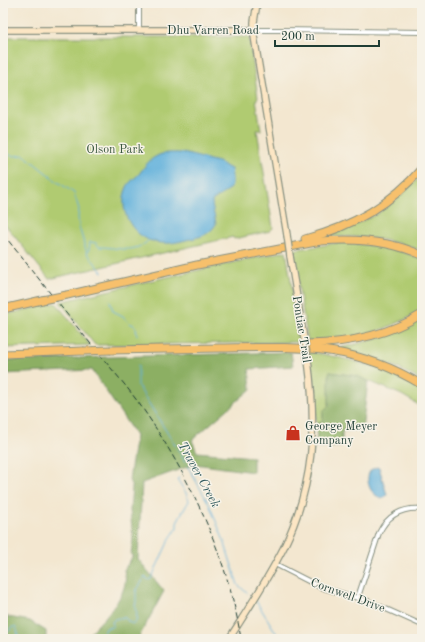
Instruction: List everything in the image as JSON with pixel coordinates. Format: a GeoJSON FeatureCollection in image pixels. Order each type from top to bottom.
{"type":"FeatureCollection","features":[{"type":"Feature","properties":{"kind":"highway"},"geometry":{"type":"LineString","coordinates":[[197,265],[331,232],[353,222],[386,203],[410,182],[422,168]]}},
{"type":"Feature","properties":{"kind":"highway"},"geometry":{"type":"LineString","coordinates":[[3,309],[197,265],[307,243],[338,240],[376,242],[422,255]]}},
{"type":"Feature","properties":{"kind":"highway"},"geometry":{"type":"LineString","coordinates":[[171,349],[216,346],[313,344],[355,340],[392,330],[422,314]]}},
{"type":"Feature","properties":{"kind":"highway"},"geometry":{"type":"LineString","coordinates":[[3,354],[111,350],[296,347],[342,353],[374,362],[403,374],[422,385]]}},
{"type":"Feature","properties":{"kind":"main road","name":"Pontiac Trail"},"geometry":{"type":"LineString","coordinates":[[229,639],[284,547],[298,513],[310,466],[313,440],[313,411],[308,360],[257,58],[254,30],[256,3]]}},
{"type":"Feature","properties":{"kind":"main road","name":"Dhu Varren Road"},"geometry":{"type":"LineString","coordinates":[[3,30],[254,30]]}},
{"type":"Feature","properties":{"kind":"street"},"geometry":{"type":"LineString","coordinates":[[138,30],[140,3]]}},
{"type":"Feature","properties":{"kind":"street","name":"Dhu Varren Road"},"geometry":{"type":"LineString","coordinates":[[254,30],[422,32]]}},
{"type":"Feature","properties":{"kind":"street"},"geometry":{"type":"LineString","coordinates":[[358,598],[383,524],[400,511],[422,509]]}},
{"type":"Feature","properties":{"kind":"street","name":"Cornwell Drive"},"geometry":{"type":"LineString","coordinates":[[275,564],[320,587],[368,601],[422,626]]}},
{"type":"Feature","properties":{"kind":"green space","name":"Olson Park"},"geometry":{"type":"Polygon","coordinates":[[[3,37],[249,37],[261,130],[257,130],[273,228],[270,231],[234,239],[233,237],[49,279],[3,222],[3,37]]]}},
{"type":"Feature","properties":{"kind":"green space"},"geometry":{"type":"Polygon","coordinates":[[[422,175],[422,251],[399,243],[364,237],[328,237],[377,214],[397,199],[422,175]]]}},
{"type":"Feature","properties":{"kind":"green space"},"geometry":{"type":"Polygon","coordinates":[[[341,243],[382,247],[422,259],[422,310],[396,324],[367,334],[343,339],[308,341],[292,250],[341,243]]]}},
{"type":"Feature","properties":{"kind":"green space"},"geometry":{"type":"Polygon","coordinates":[[[286,251],[301,342],[95,345],[60,302],[145,282],[286,251]]]}},
{"type":"Feature","properties":{"kind":"green space"},"geometry":{"type":"Polygon","coordinates":[[[56,303],[90,345],[3,348],[3,315],[56,303]]]}},
{"type":"Feature","properties":{"kind":"green space"},"geometry":{"type":"Polygon","coordinates":[[[422,319],[422,381],[394,366],[340,348],[380,338],[422,319]]]}},
{"type":"Feature","properties":{"kind":"green space"},"geometry":{"type":"Polygon","coordinates":[[[291,352],[293,366],[249,369],[251,389],[192,440],[197,452],[253,457],[253,472],[195,464],[142,483],[138,559],[164,591],[138,639],[84,639],[113,608],[119,598],[124,589],[124,570],[133,556],[131,555],[133,539],[130,510],[132,487],[129,480],[136,436],[92,370],[3,374],[3,360],[291,352]]]}},
{"type":"Feature","properties":{"kind":"green space"},"geometry":{"type":"Polygon","coordinates":[[[309,352],[353,361],[395,376],[422,390],[422,407],[402,395],[357,376],[330,372],[329,405],[323,411],[323,422],[316,424],[316,397],[309,352]]]}},
{"type":"Feature","properties":{"kind":"green space"},"geometry":{"type":"Polygon","coordinates":[[[329,372],[357,376],[368,381],[362,430],[342,431],[342,447],[317,447],[316,424],[323,421],[323,411],[329,405],[329,372]]]}},
{"type":"Feature","properties":{"kind":"green space"},"geometry":{"type":"Polygon","coordinates":[[[3,616],[30,621],[46,631],[46,638],[3,639],[3,616]]]}},
{"type":"Feature","properties":{"kind":"water"},"geometry":{"type":"Polygon","coordinates":[[[165,153],[183,153],[218,162],[231,169],[231,186],[226,192],[212,201],[216,224],[207,234],[173,243],[160,243],[144,238],[132,227],[125,212],[124,195],[127,187],[152,159],[165,153]]]}},
{"type":"Feature","properties":{"kind":"water"},"geometry":{"type":"Polygon","coordinates":[[[379,467],[387,495],[381,499],[371,490],[368,483],[369,472],[379,467]]]}},
{"type":"Feature","properties":{"kind":"waterway","name":"Traver Creek"},"geometry":{"type":"LineString","coordinates":[[3,153],[15,156],[24,155],[74,193],[79,209],[79,227],[87,253],[102,272]]}},
{"type":"Feature","properties":{"kind":"waterway"},"geometry":{"type":"LineString","coordinates":[[87,253],[90,242],[96,243],[99,247],[131,249],[143,245],[149,240]]}},
{"type":"Feature","properties":{"kind":"waterway","name":"Traver Creek"},"geometry":{"type":"LineString","coordinates":[[110,301],[113,311],[123,316],[129,323],[134,325],[137,335]]}},
{"type":"Feature","properties":{"kind":"waterway","name":"Traver Creek"},"geometry":{"type":"LineString","coordinates":[[138,365],[138,386],[183,458],[209,504],[224,541],[238,585],[247,593]]}},
{"type":"Feature","properties":{"kind":"waterway"},"geometry":{"type":"LineString","coordinates":[[102,639],[106,628],[112,627],[112,622],[115,619],[124,617],[133,624],[136,622],[136,591],[145,577],[148,580],[151,579],[169,540],[177,528],[177,523],[180,516],[189,501],[177,479],[179,478]]}},
{"type":"Feature","properties":{"kind":"waterway","name":"Traver Creek"},"geometry":{"type":"LineString","coordinates":[[256,601],[280,639]]}},
{"type":"Feature","properties":{"kind":"waterway"},"geometry":{"type":"LineString","coordinates":[[3,630],[8,632],[12,627],[16,627],[19,637],[30,639]]}},
{"type":"Feature","properties":{"kind":"railway"},"geometry":{"type":"LineString","coordinates":[[3,234],[143,409],[176,462],[205,519],[217,548],[235,608],[241,639]]}},
{"type":"Feature","properties":{"kind":"place","name":"George Meyer Company"},"geometry":{"type":"Point","coordinates":[293,433]}}]}
